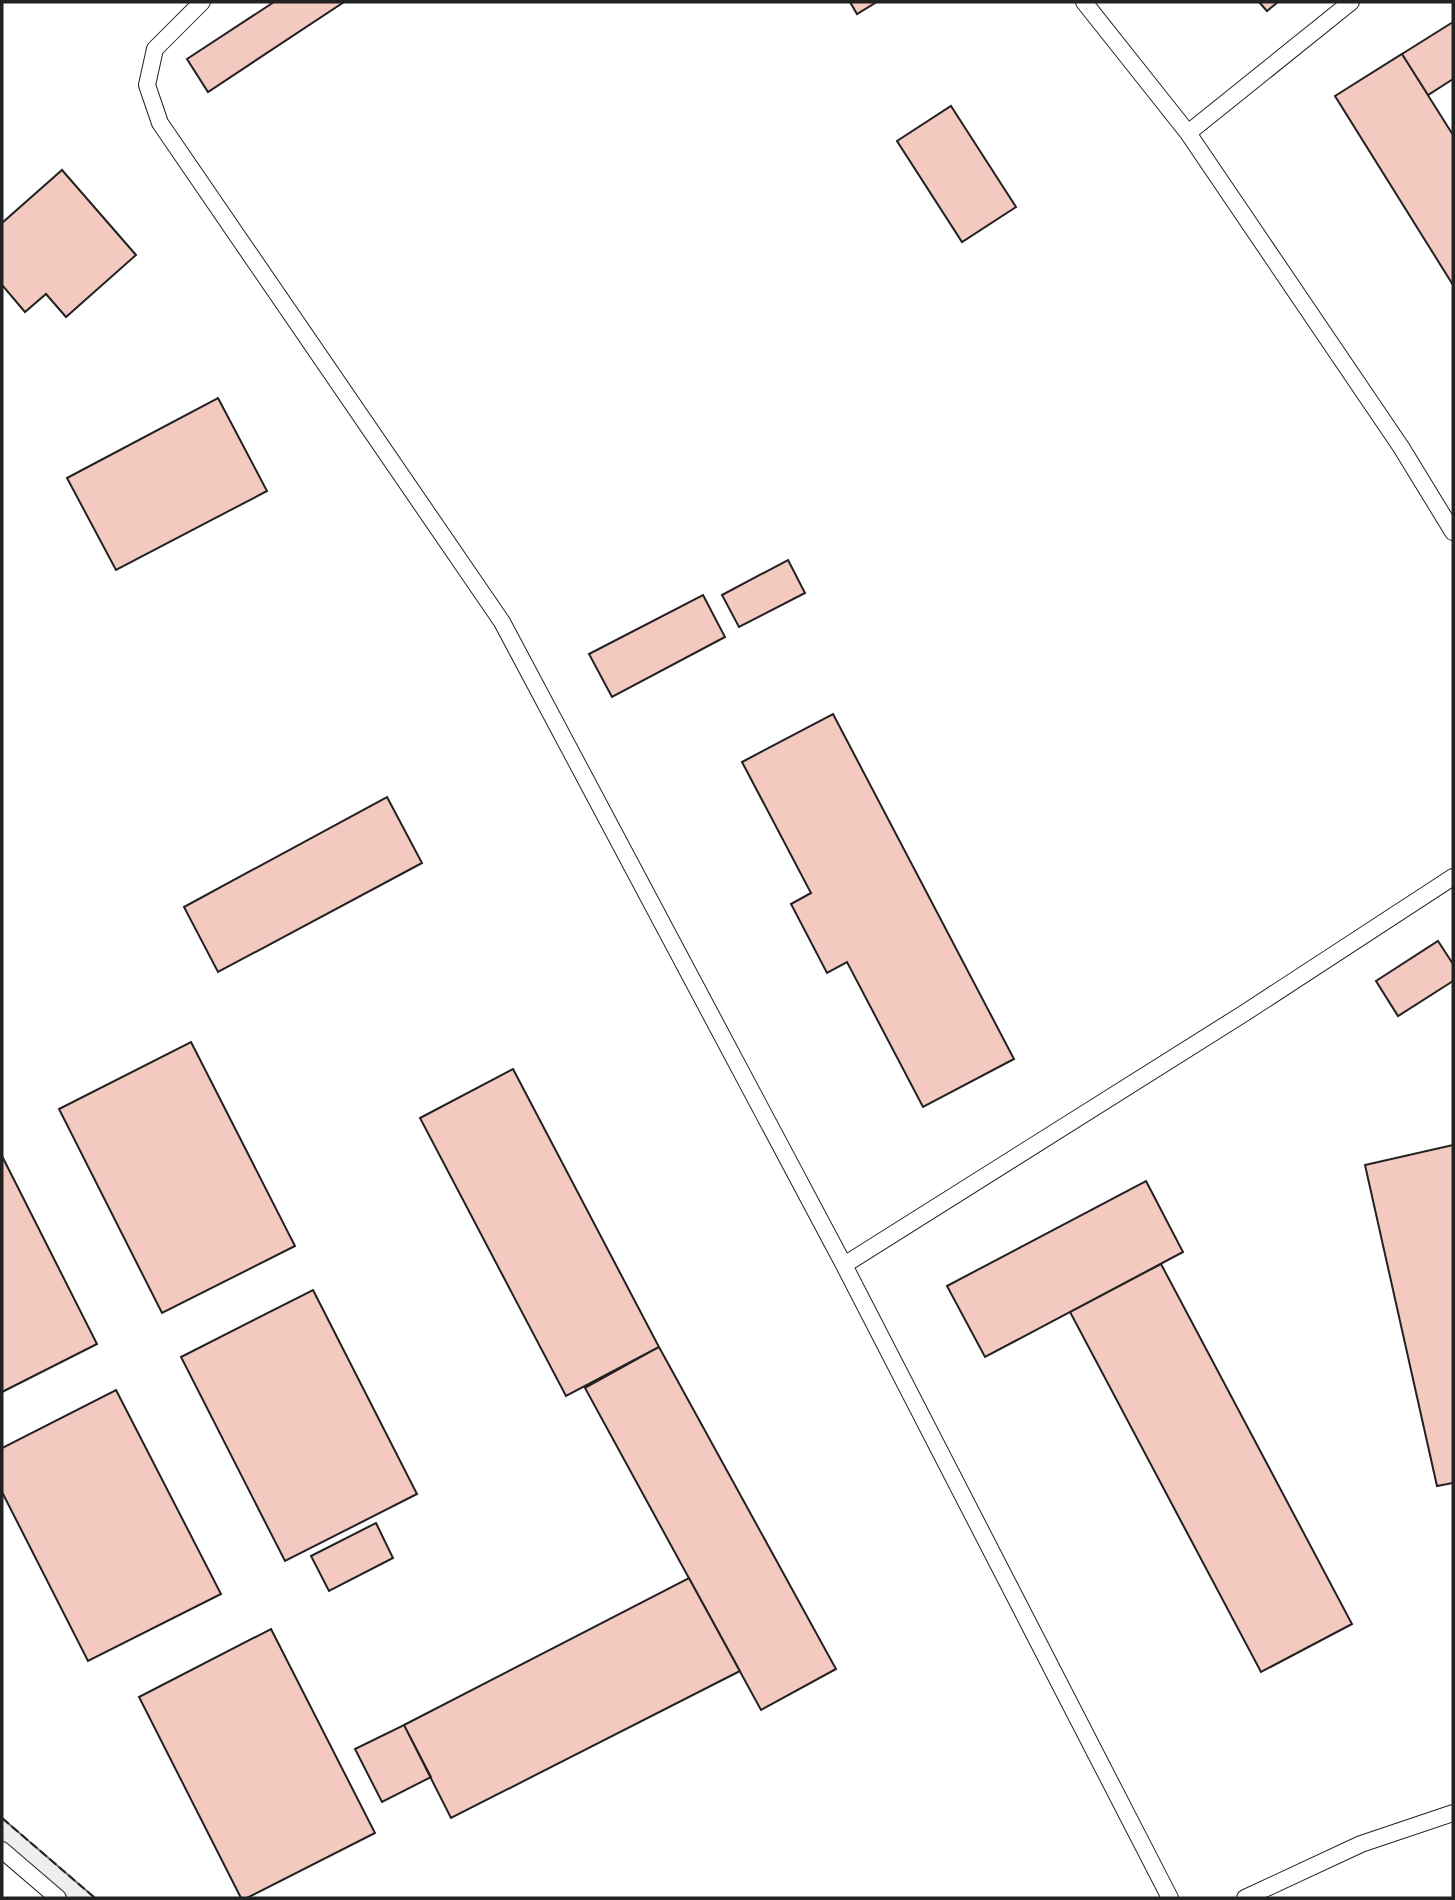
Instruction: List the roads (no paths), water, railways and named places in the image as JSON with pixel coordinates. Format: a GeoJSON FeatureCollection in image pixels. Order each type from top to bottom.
{"type":"FeatureCollection","features":[{"type":"Feature","properties":{"kind":"lane"},"geometry":{"type":"LineString","coordinates":[[202,2],[155,49],[147,85],[160,123],[502,622],[844,1265],[1170,1898]]}},
{"type":"Feature","properties":{"kind":"lane"},"geometry":{"type":"LineString","coordinates":[[1084,2],[1188,133],[1401,447],[1453,532]]}},
{"type":"Feature","properties":{"kind":"lane"},"geometry":{"type":"LineString","coordinates":[[1188,133],[1351,2]]}},
{"type":"Feature","properties":{"kind":"lane"},"geometry":{"type":"LineString","coordinates":[[844,1265],[1243,1014],[1453,877]]}},
{"type":"Feature","properties":{"kind":"lane"},"geometry":{"type":"LineString","coordinates":[[1245,1898],[1361,1844],[1453,1813]]}},
{"type":"Feature","properties":{"kind":"lane"},"geometry":{"type":"LineString","coordinates":[[2,1850],[58,1898]]}}]}
